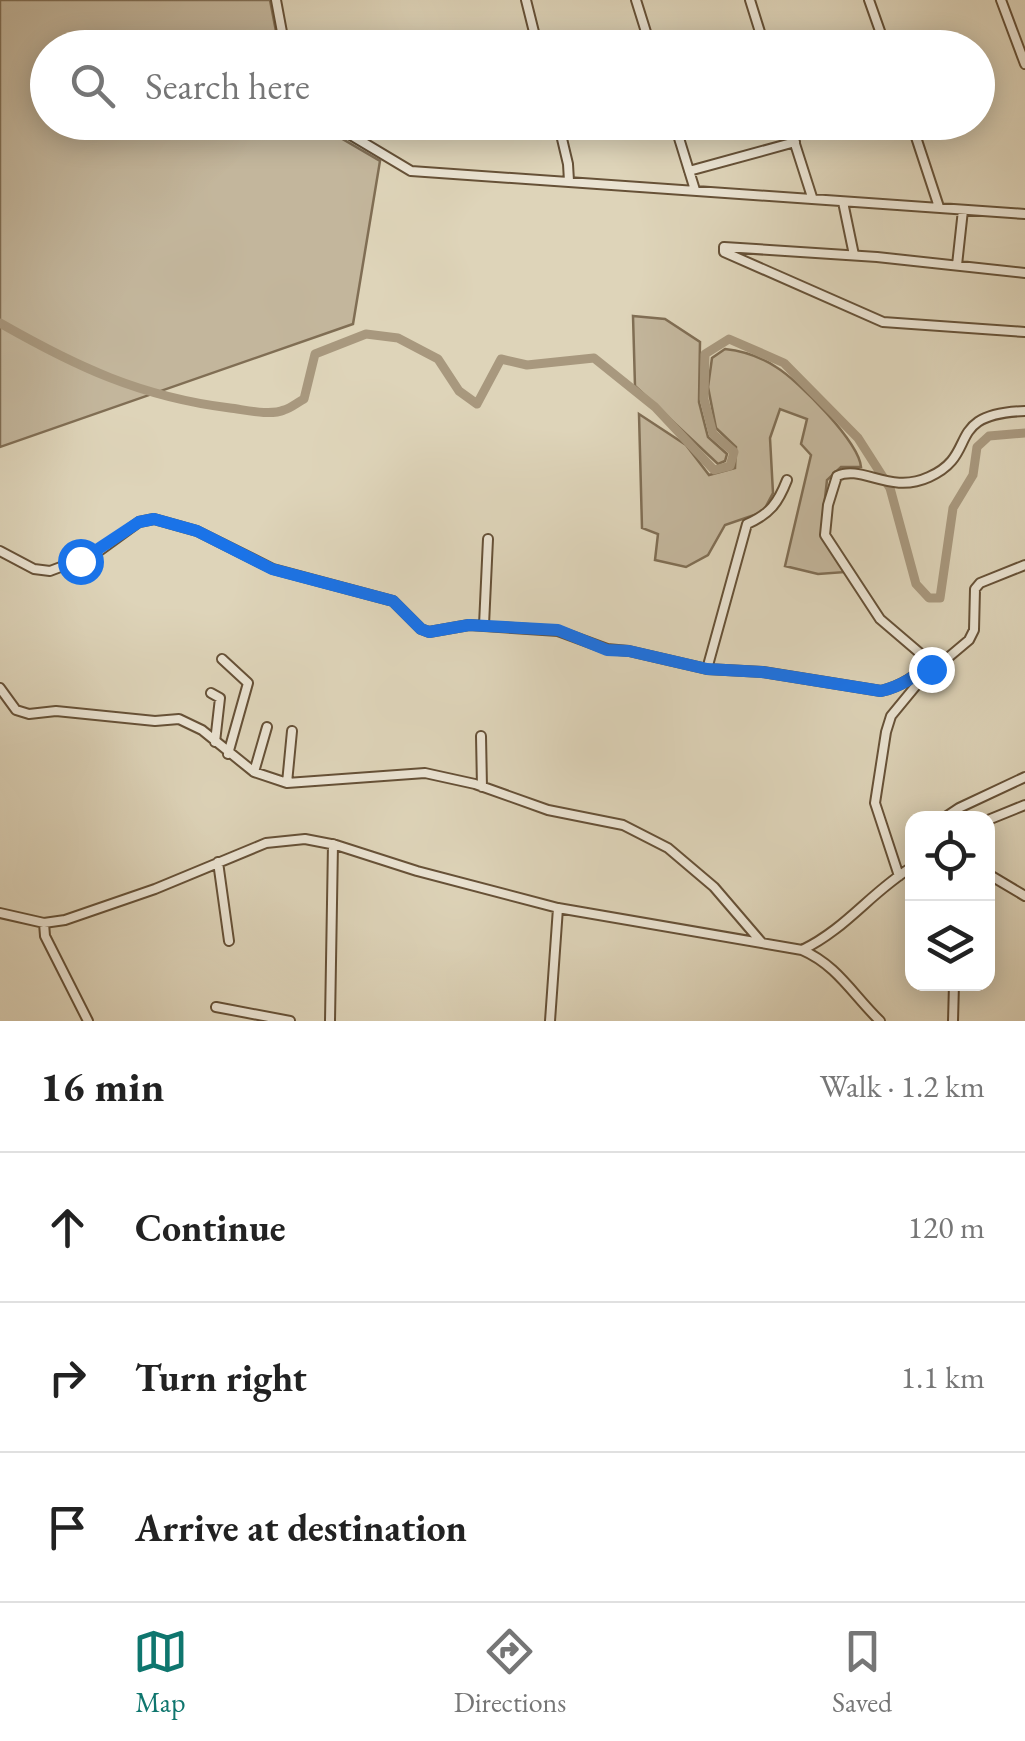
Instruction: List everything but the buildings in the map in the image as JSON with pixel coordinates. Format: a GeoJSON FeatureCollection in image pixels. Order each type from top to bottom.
{"type":"FeatureCollection","features":[{"type":"Feature","properties":{"kind":"street"},"geometry":{"type":"LineString","coordinates":[[276,0],[282,30]]}},
{"type":"Feature","properties":{"kind":"street"},"geometry":{"type":"LineString","coordinates":[[526,0],[534,30]]}},
{"type":"Feature","properties":{"kind":"street"},"geometry":{"type":"LineString","coordinates":[[636,0],[645,30]]}},
{"type":"Feature","properties":{"kind":"street"},"geometry":{"type":"LineString","coordinates":[[750,0],[759,30]]}},
{"type":"Feature","properties":{"kind":"street"},"geometry":{"type":"LineString","coordinates":[[869,0],[878,30]]}},
{"type":"Feature","properties":{"kind":"street"},"geometry":{"type":"LineString","coordinates":[[1001,0],[1025,64]]}},
{"type":"Feature","properties":{"kind":"street"},"geometry":{"type":"LineString","coordinates":[[359,140],[411,171],[1025,214]]}},
{"type":"Feature","properties":{"kind":"street"},"geometry":{"type":"LineString","coordinates":[[562,140],[568,181]]}},
{"type":"Feature","properties":{"kind":"street"},"geometry":{"type":"LineString","coordinates":[[680,140],[695,190]]}},
{"type":"Feature","properties":{"kind":"street"},"geometry":{"type":"LineString","coordinates":[[917,140],[939,207]]}},
{"type":"Feature","properties":{"kind":"street"},"geometry":{"type":"LineString","coordinates":[[689,171],[795,142],[812,197]]}},
{"type":"Feature","properties":{"kind":"street"},"geometry":{"type":"LineString","coordinates":[[842,202],[854,255]]}},
{"type":"Feature","properties":{"kind":"street"},"geometry":{"type":"LineString","coordinates":[[957,265],[963,210]]}},
{"type":"Feature","properties":{"kind":"street"},"geometry":{"type":"LineString","coordinates":[[1025,274],[854,255],[724,248],[724,252],[883,322],[1025,332]]}},
{"type":"Feature","properties":{"kind":"street"},"geometry":{"type":"LineString","coordinates":[[932,663],[880,619],[826,535],[830,492],[837,476],[853,473],[897,484],[922,480],[948,467],[966,433],[981,418],[1025,410]]}},
{"type":"Feature","properties":{"kind":"street"},"geometry":{"type":"LineString","coordinates":[[707,669],[747,524],[770,512],[787,480]]}},
{"type":"Feature","properties":{"kind":"street"},"geometry":{"type":"LineString","coordinates":[[0,552],[34,569],[50,571],[95,554],[139,522],[154,519],[197,531],[272,569],[393,601],[429,632],[484,625],[558,630],[607,650],[629,651],[707,669],[747,670],[881,691],[959,652],[974,630],[976,589],[980,583],[1025,565]]}},
{"type":"Feature","properties":{"kind":"street"},"geometry":{"type":"LineString","coordinates":[[484,625],[488,539]]}},
{"type":"Feature","properties":{"kind":"street"},"geometry":{"type":"LineString","coordinates":[[222,659],[248,682],[228,754]]}},
{"type":"Feature","properties":{"kind":"street"},"geometry":{"type":"LineString","coordinates":[[899,876],[875,803],[886,732],[891,716],[932,663]]}},
{"type":"Feature","properties":{"kind":"street"},"geometry":{"type":"LineString","coordinates":[[0,688],[16,710],[30,714],[56,711],[155,721],[179,719],[202,730],[254,772],[287,782],[425,773],[482,787],[548,810],[623,825],[651,837],[714,887],[762,943]]}},
{"type":"Feature","properties":{"kind":"street"},"geometry":{"type":"LineString","coordinates":[[211,693],[220,698],[215,742]]}},
{"type":"Feature","properties":{"kind":"street"},"geometry":{"type":"LineString","coordinates":[[254,772],[267,726]]}},
{"type":"Feature","properties":{"kind":"street"},"geometry":{"type":"LineString","coordinates":[[287,782],[292,731]]}},
{"type":"Feature","properties":{"kind":"street"},"geometry":{"type":"LineString","coordinates":[[481,736],[482,787]]}},
{"type":"Feature","properties":{"kind":"street"},"geometry":{"type":"LineString","coordinates":[[954,811],[1025,777]]}},
{"type":"Feature","properties":{"kind":"street"},"geometry":{"type":"LineString","coordinates":[[995,817],[1025,804]]}},
{"type":"Feature","properties":{"kind":"street"},"geometry":{"type":"LineString","coordinates":[[0,914],[44,922],[88,914],[266,843],[288,838],[333,844],[558,908],[802,950],[821,958],[880,1021]]}},
{"type":"Feature","properties":{"kind":"street"},"geometry":{"type":"LineString","coordinates":[[330,1021],[333,844]]}},
{"type":"Feature","properties":{"kind":"street"},"geometry":{"type":"LineString","coordinates":[[218,862],[230,942]]}},
{"type":"Feature","properties":{"kind":"street"},"geometry":{"type":"LineString","coordinates":[[802,950],[844,926],[862,906],[905,872]]}},
{"type":"Feature","properties":{"kind":"street"},"geometry":{"type":"LineString","coordinates":[[995,878],[1025,896]]}},
{"type":"Feature","properties":{"kind":"street"},"geometry":{"type":"LineString","coordinates":[[550,1021],[558,908]]}},
{"type":"Feature","properties":{"kind":"street"},"geometry":{"type":"LineString","coordinates":[[44,922],[45,936],[88,1021]]}},
{"type":"Feature","properties":{"kind":"street"},"geometry":{"type":"LineString","coordinates":[[953,1021],[954,991]]}},
{"type":"Feature","properties":{"kind":"street"},"geometry":{"type":"LineString","coordinates":[[216,1007],[287,1021]]}},
{"type":"Feature","properties":{"kind":"shaded area"},"geometry":{"type":"Polygon","coordinates":[[[0,0],[270,0],[276,30],[30,30],[30,140],[344,140],[380,161],[353,324],[0,447],[0,0]]]}},
{"type":"Feature","properties":{"kind":"shaded area"},"geometry":{"type":"Polygon","coordinates":[[[633,316],[665,319],[700,342],[699,402],[708,437],[727,454],[725,461],[718,464],[635,386],[633,316]]]}},
{"type":"Feature","properties":{"kind":"shaded area"},"geometry":{"type":"Polygon","coordinates":[[[725,349],[758,357],[786,374],[826,413],[858,456],[861,467],[841,467],[827,480],[821,534],[846,572],[818,574],[785,566],[811,455],[801,444],[807,419],[780,409],[770,438],[773,493],[763,512],[725,525],[708,555],[686,567],[655,560],[658,534],[642,528],[639,414],[686,445],[709,475],[735,468],[736,447],[716,428],[708,387],[712,358],[725,349]]]}},
{"type":"Feature","properties":{"kind":"waterway"},"geometry":{"type":"LineString","coordinates":[[0,323],[83,366],[138,388],[198,403],[265,413],[284,410],[304,399],[315,354],[366,334],[398,338],[438,359],[459,391],[477,404],[501,359],[527,365],[594,358],[655,407],[714,470],[730,466],[734,452],[713,434],[704,399],[705,354],[729,339],[784,363],[858,438],[890,488],[916,584],[929,598],[940,598],[953,508],[973,475],[977,447],[989,436],[1025,433]]}},
{"type":"Feature","properties":{"kind":"route"},"geometry":{"type":"LineString","coordinates":[[80,561],[139,522],[154,519],[197,531],[272,569],[393,601],[429,632],[469,625],[558,630],[607,650],[629,651],[707,669],[762,672],[881,691],[924,670],[928,660],[934,666],[931,669]]}}]}
